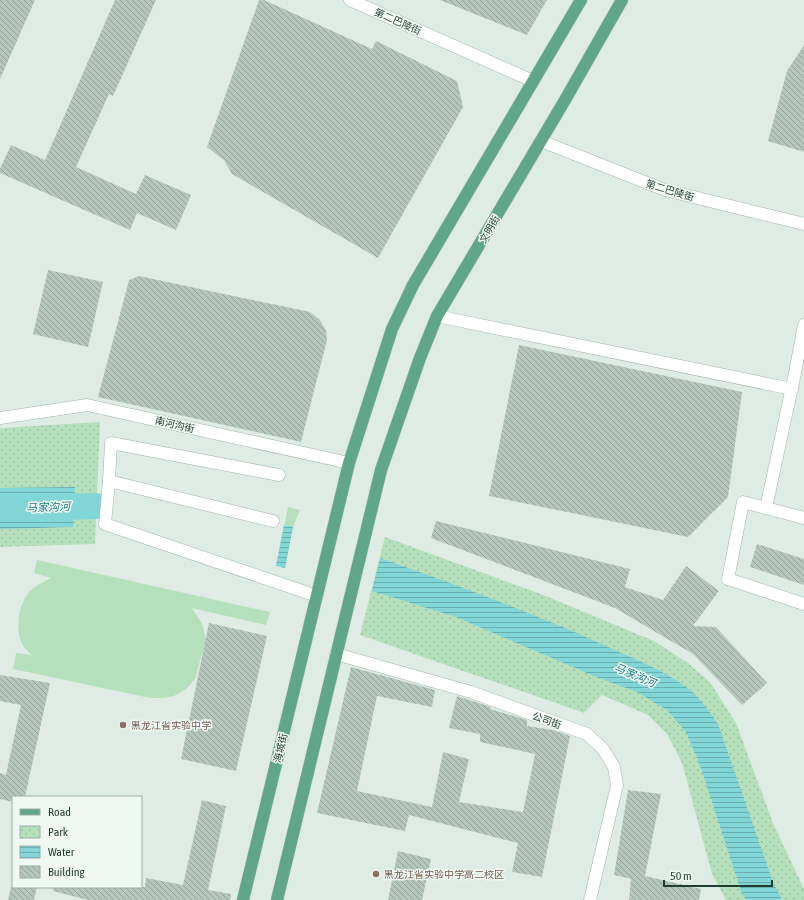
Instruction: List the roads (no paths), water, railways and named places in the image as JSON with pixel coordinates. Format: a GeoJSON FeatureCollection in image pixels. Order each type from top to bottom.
{"type":"FeatureCollection","features":[{"type":"Feature","properties":{"kind":"main road"},"geometry":{"type":"LineString","coordinates":[[349,463],[392,329],[413,285],[582,0]]}},
{"type":"Feature","properties":{"kind":"main road","name":"文明街"},"geometry":{"type":"LineString","coordinates":[[336,654],[381,470],[420,358],[437,316],[541,141],[622,0]]}},
{"type":"Feature","properties":{"kind":"main road","name":"海城街"},"geometry":{"type":"LineString","coordinates":[[243,900],[349,463]]}},
{"type":"Feature","properties":{"kind":"main road"},"geometry":{"type":"LineString","coordinates":[[277,900],[336,654]]}},
{"type":"Feature","properties":{"kind":"street","name":"第二巴陵街"},"geometry":{"type":"LineString","coordinates":[[350,0],[533,81]]}},
{"type":"Feature","properties":{"kind":"street","name":"第二巴陵街"},"geometry":{"type":"LineString","coordinates":[[541,141],[665,190],[804,224]]}},
{"type":"Feature","properties":{"kind":"street"},"geometry":{"type":"LineString","coordinates":[[437,316],[792,389]]}},
{"type":"Feature","properties":{"kind":"street"},"geometry":{"type":"LineString","coordinates":[[766,508],[792,389],[800,374],[804,325]]}},
{"type":"Feature","properties":{"kind":"street","name":"南河沟街"},"geometry":{"type":"LineString","coordinates":[[0,418],[87,405],[349,463]]}},
{"type":"Feature","properties":{"kind":"street"},"geometry":{"type":"LineString","coordinates":[[279,475],[110,443],[109,481],[105,524],[317,596]]}},
{"type":"Feature","properties":{"kind":"street"},"geometry":{"type":"LineString","coordinates":[[109,481],[273,521]]}},
{"type":"Feature","properties":{"kind":"street"},"geometry":{"type":"LineString","coordinates":[[804,518],[742,502],[728,579],[804,604]]}},
{"type":"Feature","properties":{"kind":"street","name":"公司街"},"geometry":{"type":"LineString","coordinates":[[336,654],[471,692],[587,734],[603,749],[614,767],[617,785],[590,900]]}},
{"type":"Feature","properties":{"kind":"water"},"geometry":{"type":"Polygon","coordinates":[[[75,487],[73,527],[0,529],[0,488],[75,487]]]}},
{"type":"Feature","properties":{"kind":"water"},"geometry":{"type":"Polygon","coordinates":[[[284,525],[293,527],[285,568],[276,566],[284,525]]]}},
{"type":"Feature","properties":{"kind":"water"},"geometry":{"type":"Polygon","coordinates":[[[380,558],[542,618],[631,657],[667,675],[689,689],[701,701],[718,724],[773,882],[782,900],[746,900],[741,891],[701,768],[686,732],[667,710],[637,692],[594,676],[456,617],[372,591],[380,558]]]}},
{"type":"Feature","properties":{"kind":"waterway","name":"马家沟河"},"geometry":{"type":"LineString","coordinates":[[0,509],[96,506]]}},
{"type":"Feature","properties":{"kind":"place","name":"黑龙江省实验中学"},"geometry":{"type":"Point","coordinates":[123,725]}},
{"type":"Feature","properties":{"kind":"place","name":"黑龙江省实验中学高二校区"},"geometry":{"type":"Point","coordinates":[376,874]}}]}
